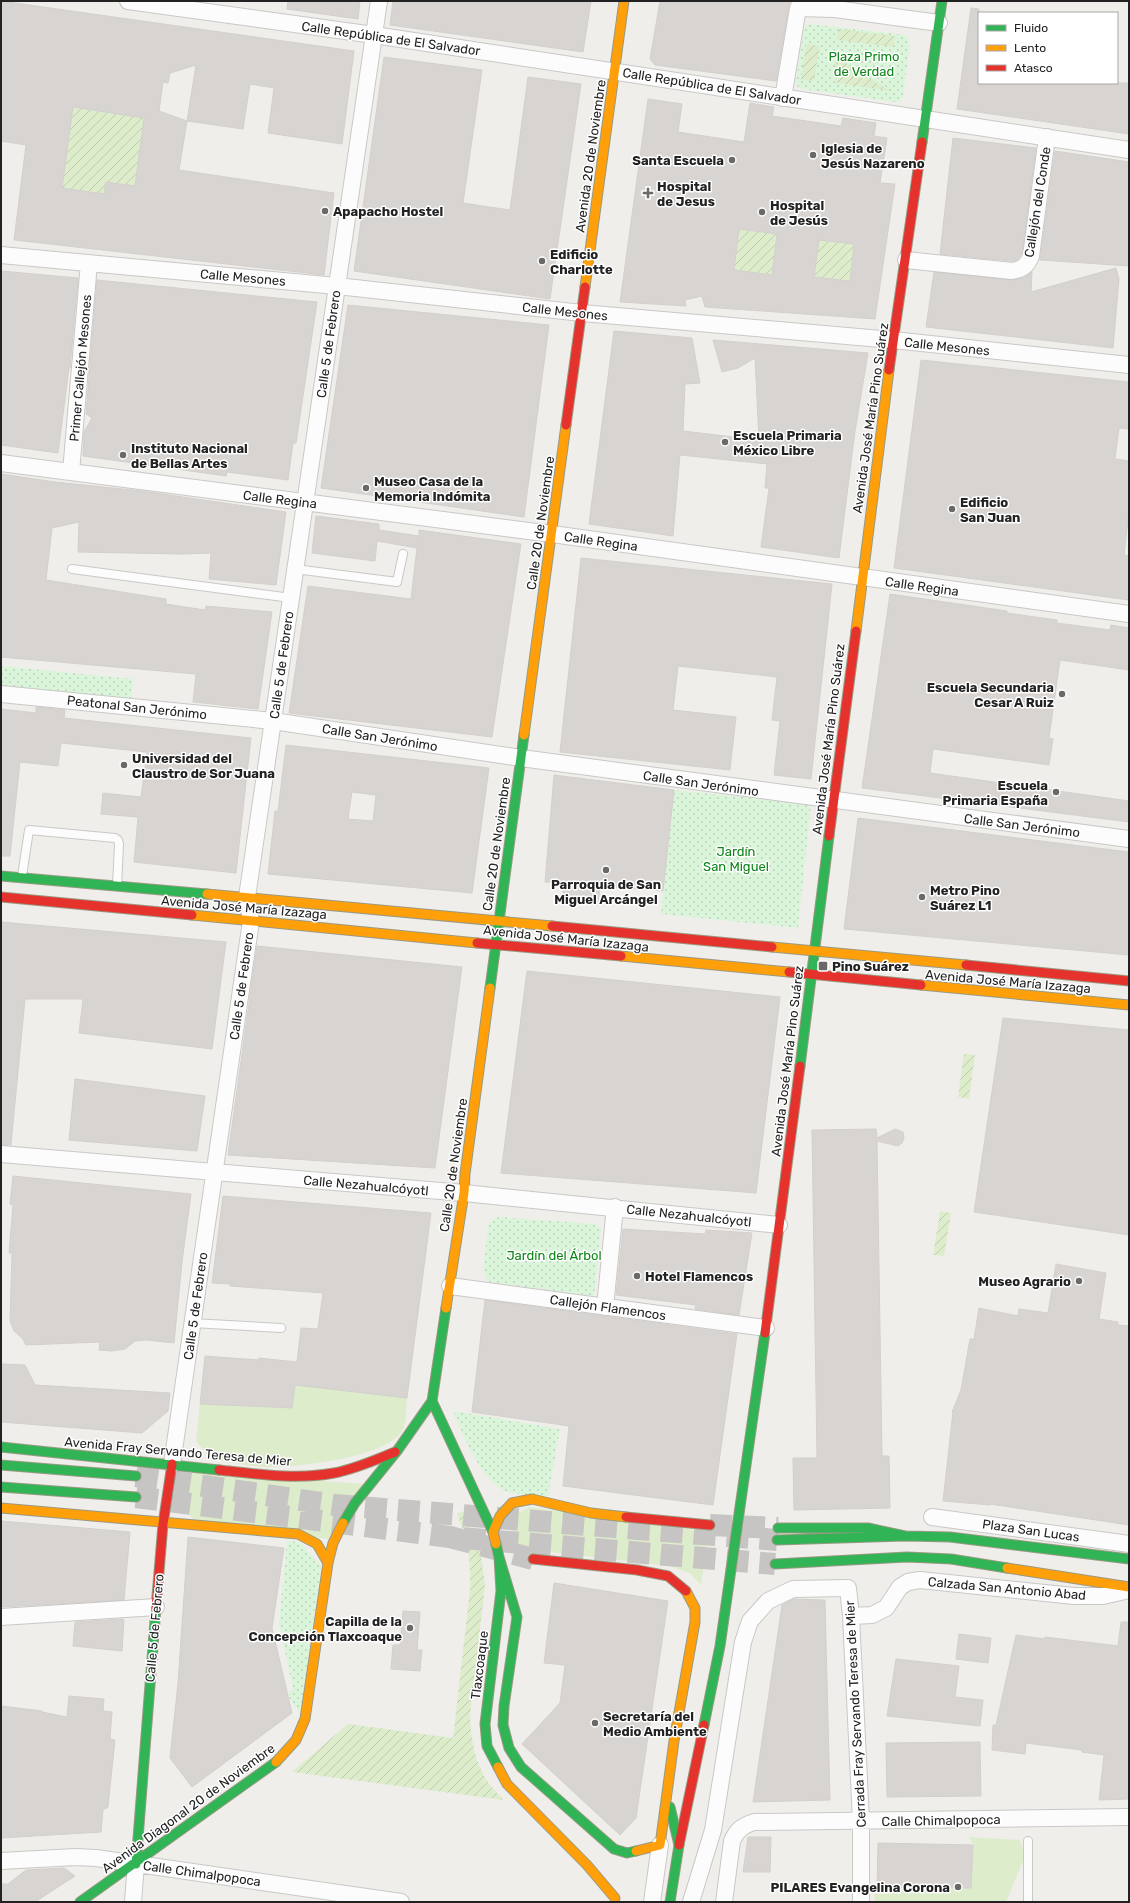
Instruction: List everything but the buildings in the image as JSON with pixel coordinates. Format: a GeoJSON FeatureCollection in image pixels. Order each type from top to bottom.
{"type":"FeatureCollection","features":[{"type":"Feature","properties":{"kind":"main road","name":"Avenida 20 de Noviembre"},"geometry":{"type":"LineString","coordinates":[[582,314],[624,1]]}},
{"type":"Feature","properties":{"kind":"main road","name":"Avenida José María Pino Suárez"},"geometry":{"type":"LineString","coordinates":[[679,1845],[720,1646],[766,1328],[893,340],[906,260],[942,1]]}},
{"type":"Feature","properties":{"kind":"main road","name":"Calle 20 de Noviembre"},"geometry":{"type":"LineString","coordinates":[[432,1401],[464,1193],[465,1174],[582,314]]}},
{"type":"Feature","properties":{"kind":"main road","name":"Avenida José María Izazaga"},"geometry":{"type":"LineString","coordinates":[[1,876],[248,897],[1129,981]]}},
{"type":"Feature","properties":{"kind":"main road","name":"Avenida José María Izazaga"},"geometry":{"type":"LineString","coordinates":[[1,897],[1129,1005]]}},
{"type":"Feature","properties":{"kind":"main road","name":"Avenida Diagonal 20 de Noviembre"},"geometry":{"type":"LineString","coordinates":[[80,1902],[136,1864],[275,1763],[294,1744],[303,1728],[307,1710],[328,1564],[333,1543],[340,1527],[355,1503],[397,1451],[432,1401]]}},
{"type":"Feature","properties":{"kind":"main road","name":"Tlaxcoaque"},"geometry":{"type":"LineString","coordinates":[[432,1401],[493,1532],[499,1557],[501,1591],[485,1724],[487,1746],[507,1784],[587,1865],[615,1898]]}},
{"type":"Feature","properties":{"kind":"main road","name":"Avenida Fray Servando Teresa de Mier"},"geometry":{"type":"LineString","coordinates":[[1,1447],[172,1464],[269,1476],[334,1473],[366,1464],[397,1451]]}},
{"type":"Feature","properties":{"kind":"main road","name":"Calle 5 de Febrero"},"geometry":{"type":"LineString","coordinates":[[136,1864],[163,1524],[172,1464]]}},
{"type":"Feature","properties":{"kind":"main road"},"geometry":{"type":"LineString","coordinates":[[1,1465],[136,1476]]}},
{"type":"Feature","properties":{"kind":"main road"},"geometry":{"type":"LineString","coordinates":[[1,1487],[136,1497]]}},
{"type":"Feature","properties":{"kind":"main road"},"geometry":{"type":"LineString","coordinates":[[493,1532],[500,1516],[512,1503],[532,1499],[590,1513],[710,1525]]}},
{"type":"Feature","properties":{"kind":"main road"},"geometry":{"type":"LineString","coordinates":[[1,1508],[163,1524],[298,1534],[317,1544],[328,1564]]}},
{"type":"Feature","properties":{"kind":"main road"},"geometry":{"type":"LineString","coordinates":[[778,1528],[868,1528],[905,1536]]}},
{"type":"Feature","properties":{"kind":"main road"},"geometry":{"type":"LineString","coordinates":[[777,1540],[905,1536],[950,1537],[1129,1559]]}},
{"type":"Feature","properties":{"kind":"main road"},"geometry":{"type":"LineString","coordinates":[[499,1557],[517,1617],[504,1706],[503,1725],[509,1748],[521,1767],[614,1849],[627,1853],[660,1845],[695,1622],[694,1608],[687,1592],[668,1576],[637,1570],[533,1559]]}},
{"type":"Feature","properties":{"kind":"main road"},"geometry":{"type":"LineString","coordinates":[[775,1564],[907,1557],[950,1560],[1129,1589]]}},
{"type":"Feature","properties":{"kind":"main road"},"geometry":{"type":"LineString","coordinates":[[667,1793],[679,1845],[670,1902]]}},
{"type":"Feature","properties":{"kind":"street","name":"Calle República de El Salvador"},"geometry":{"type":"LineString","coordinates":[[128,1],[374,35],[1129,150]]}},
{"type":"Feature","properties":{"kind":"street","name":"Calle 5 de Febrero"},"geometry":{"type":"LineString","coordinates":[[172,1464],[251,921],[248,897],[378,1]]}},
{"type":"Feature","properties":{"kind":"street"},"geometry":{"type":"LineString","coordinates":[[783,98],[793,7],[852,7],[939,22]]}},
{"type":"Feature","properties":{"kind":"street","name":"Callejón del Conde"},"geometry":{"type":"LineString","coordinates":[[906,260],[1012,271],[1021,269],[1028,264],[1031,256],[1047,137]]}},
{"type":"Feature","properties":{"kind":"street","name":"Calle Mesones"},"geometry":{"type":"LineString","coordinates":[[1,255],[337,286],[582,314],[893,340],[1129,365]]}},
{"type":"Feature","properties":{"kind":"street","name":"Primer Callejón Mesones"},"geometry":{"type":"LineString","coordinates":[[71,472],[89,263]]}},
{"type":"Feature","properties":{"kind":"street","name":"Calle Regina"},"geometry":{"type":"LineString","coordinates":[[1,463],[552,534],[1129,614]]}},
{"type":"Feature","properties":{"kind":"street","name":"Peatonal San Jerónimo"},"geometry":{"type":"LineString","coordinates":[[1,694],[273,720]]}},
{"type":"Feature","properties":{"kind":"street","name":"Calle San Jerónimo"},"geometry":{"type":"LineString","coordinates":[[273,720],[521,758],[1129,839]]}},
{"type":"Feature","properties":{"kind":"street","name":"Calle Nezahualcóyotl"},"geometry":{"type":"LineString","coordinates":[[1,1154],[464,1193],[615,1207],[779,1225]]}},
{"type":"Feature","properties":{"kind":"street"},"geometry":{"type":"LineString","coordinates":[[605,1307],[615,1207]]}},
{"type":"Feature","properties":{"kind":"street","name":"Callejón Flamencos"},"geometry":{"type":"LineString","coordinates":[[450,1286],[766,1328]]}},
{"type":"Feature","properties":{"kind":"street","name":"Plaza San Lucas"},"geometry":{"type":"LineString","coordinates":[[932,1517],[1129,1544]]}},
{"type":"Feature","properties":{"kind":"street","name":"Calzada San Antonio Abad"},"geometry":{"type":"LineString","coordinates":[[851,1616],[872,1615],[877,1613],[886,1608],[900,1587],[908,1582],[920,1580],[1074,1596],[1103,1596],[1129,1589]]}},
{"type":"Feature","properties":{"kind":"street","name":"Cerrada Fray Servando Teresa de Mier"},"geometry":{"type":"LineString","coordinates":[[691,1902],[713,1830],[743,1642],[750,1621],[768,1601],[794,1589],[848,1588],[851,1616],[861,1821],[861,1902]]}},
{"type":"Feature","properties":{"kind":"street"},"geometry":{"type":"LineString","coordinates":[[1,1618],[156,1606]]}},
{"type":"Feature","properties":{"kind":"street","name":"Calle Chimalpopoca"},"geometry":{"type":"LineString","coordinates":[[724,1902],[732,1841],[736,1832],[744,1825],[754,1822],[1129,1817]]}},
{"type":"Feature","properties":{"kind":"street"},"geometry":{"type":"LineString","coordinates":[[652,1902],[660,1845]]}},
{"type":"Feature","properties":{"kind":"street","name":"Calle Chimalpopoca"},"geometry":{"type":"LineString","coordinates":[[1,1861],[75,1857],[96,1858],[401,1902]]}},
{"type":"Feature","properties":{"kind":"street","name":"Calle 5 de Febrero"},"geometry":{"type":"LineString","coordinates":[[133,1902],[136,1864]]}},
{"type":"Feature","properties":{"kind":"lane"},"geometry":{"type":"LineString","coordinates":[[295,569],[397,582],[403,554]]}},
{"type":"Feature","properties":{"kind":"lane"},"geometry":{"type":"LineString","coordinates":[[72,569],[291,598]]}},
{"type":"Feature","properties":{"kind":"lane"},"geometry":{"type":"LineString","coordinates":[[22,878],[29,830],[114,838],[118,840],[119,844],[117,887]]}},
{"type":"Feature","properties":{"kind":"lane"},"geometry":{"type":"LineString","coordinates":[[192,1323],[281,1328]]}},
{"type":"Feature","properties":{"kind":"lane"},"geometry":{"type":"LineString","coordinates":[[1028,1841],[1028,1902]]}},
{"type":"Feature","properties":{"kind":"green space","name":"Plaza Primo de Verdad"},"geometry":{"type":"Polygon","coordinates":[[[809,24],[906,35],[910,43],[903,96],[900,101],[895,102],[802,89],[797,86],[796,81],[804,29],[809,24]]]}},
{"type":"Feature","properties":{"kind":"green space"},"geometry":{"type":"Polygon","coordinates":[[[839,29],[895,36],[894,47],[837,40],[839,29]]]}},
{"type":"Feature","properties":{"kind":"green space"},"geometry":{"type":"Polygon","coordinates":[[[806,44],[820,46],[814,81],[801,80],[806,44]]]}},
{"type":"Feature","properties":{"kind":"green space"},"geometry":{"type":"Polygon","coordinates":[[[836,57],[890,91],[834,82],[836,57]]]}},
{"type":"Feature","properties":{"kind":"green space"},"geometry":{"type":"Polygon","coordinates":[[[73,107],[144,118],[135,186],[106,182],[104,194],[62,188],[73,107]]]}},
{"type":"Feature","properties":{"kind":"green space"},"geometry":{"type":"Polygon","coordinates":[[[739,229],[777,234],[772,275],[734,270],[739,229]]]}},
{"type":"Feature","properties":{"kind":"green space"},"geometry":{"type":"Polygon","coordinates":[[[819,240],[854,244],[850,281],[814,277],[819,240]]]}},
{"type":"Feature","properties":{"kind":"green space"},"geometry":{"type":"Polygon","coordinates":[[[1,666],[133,679],[131,712],[1,699],[1,666]]]}},
{"type":"Feature","properties":{"kind":"green space","name":"Jardín San Miguel"},"geometry":{"type":"Polygon","coordinates":[[[674,790],[811,804],[798,928],[661,914],[674,790]]]}},
{"type":"Feature","properties":{"kind":"green space"},"geometry":{"type":"Polygon","coordinates":[[[964,1054],[975,1055],[969,1099],[958,1097],[964,1054]]]}},
{"type":"Feature","properties":{"kind":"green space"},"geometry":{"type":"Polygon","coordinates":[[[940,1211],[951,1213],[944,1256],[933,1255],[940,1211]]]}},
{"type":"Feature","properties":{"kind":"green space","name":"Jardín del Árbol"},"geometry":{"type":"Polygon","coordinates":[[[499,1217],[596,1224],[601,1229],[594,1296],[489,1282],[483,1272],[488,1227],[492,1220],[499,1217]]]}},
{"type":"Feature","properties":{"kind":"green space"},"geometry":{"type":"Polygon","coordinates":[[[295,1385],[407,1398],[406,1418],[403,1429],[395,1439],[381,1447],[363,1453],[322,1462],[284,1467],[256,1466],[211,1459],[196,1441],[200,1404],[292,1408],[295,1385]]]}},
{"type":"Feature","properties":{"kind":"green space"},"geometry":{"type":"Polygon","coordinates":[[[453,1411],[560,1429],[548,1496],[508,1492],[499,1487],[490,1479],[474,1458],[453,1411]]]}},
{"type":"Feature","properties":{"kind":"green space"},"geometry":{"type":"Polygon","coordinates":[[[195,1472],[363,1484],[328,1539],[194,1519],[182,1509],[186,1478],[195,1472]]]}},
{"type":"Feature","properties":{"kind":"green space"},"geometry":{"type":"Polygon","coordinates":[[[529,1507],[709,1532],[701,1585],[690,1573],[669,1566],[517,1548],[510,1532],[515,1515],[529,1507]]]}},
{"type":"Feature","properties":{"kind":"green space"},"geometry":{"type":"Polygon","coordinates":[[[464,1512],[481,1556],[485,1585],[470,1716],[472,1741],[482,1772],[495,1791],[504,1800],[292,1772],[348,1724],[453,1738],[470,1590],[468,1545],[457,1513],[464,1512]]]}},
{"type":"Feature","properties":{"kind":"green space"},"geometry":{"type":"Polygon","coordinates":[[[287,1540],[301,1543],[321,1566],[300,1714],[287,1694],[293,1689],[279,1623],[287,1540]]]}},
{"type":"Feature","properties":{"kind":"green space"},"geometry":{"type":"Polygon","coordinates":[[[969,1837],[1020,1840],[1025,1856],[1006,1902],[875,1902],[874,1890],[877,1887],[970,1888],[973,1845],[969,1837]]]}},
{"type":"Feature","properties":{"kind":"tunnel"},"geometry":{"type":"LineString","coordinates":[[136,1476],[335,1505],[777,1540]]}},
{"type":"Feature","properties":{"kind":"tunnel"},"geometry":{"type":"LineString","coordinates":[[136,1497],[450,1537],[775,1564]]}},
{"type":"Feature","properties":{"kind":"tunnel"},"geometry":{"type":"LineString","coordinates":[[710,1525],[778,1528]]}},
{"type":"Feature","properties":{"kind":"tunnel"},"geometry":{"type":"LineString","coordinates":[[450,1537],[533,1559]]}},
{"type":"Feature","properties":{"kind":"traffic: fast"},"geometry":{"type":"LineString","coordinates":[[922,142],[942,1]]}},
{"type":"Feature","properties":{"kind":"traffic: fast"},"geometry":{"type":"LineString","coordinates":[[490,988],[524,735]]}},
{"type":"Feature","properties":{"kind":"traffic: fast"},"geometry":{"type":"LineString","coordinates":[[800,1066],[829,836]]}},
{"type":"Feature","properties":{"kind":"traffic: fast"},"geometry":{"type":"LineString","coordinates":[[1,876],[207,894]]}},
{"type":"Feature","properties":{"kind":"traffic: fast"},"geometry":{"type":"LineString","coordinates":[[343,1523],[355,1503],[397,1451],[432,1401],[446,1308]]}},
{"type":"Feature","properties":{"kind":"traffic: fast"},"geometry":{"type":"LineString","coordinates":[[704,1725],[720,1646],[765,1333]]}},
{"type":"Feature","properties":{"kind":"traffic: fast"},"geometry":{"type":"LineString","coordinates":[[432,1401],[493,1532]]}},
{"type":"Feature","properties":{"kind":"traffic: fast"},"geometry":{"type":"LineString","coordinates":[[1,1447],[219,1470]]}},
{"type":"Feature","properties":{"kind":"traffic: fast"},"geometry":{"type":"LineString","coordinates":[[1,1465],[136,1476]]}},
{"type":"Feature","properties":{"kind":"traffic: fast"},"geometry":{"type":"LineString","coordinates":[[1,1487],[136,1497]]}},
{"type":"Feature","properties":{"kind":"traffic: fast"},"geometry":{"type":"LineString","coordinates":[[778,1528],[868,1528],[905,1536]]}},
{"type":"Feature","properties":{"kind":"traffic: fast"},"geometry":{"type":"LineString","coordinates":[[777,1540],[905,1536],[950,1537],[1129,1559]]}},
{"type":"Feature","properties":{"kind":"traffic: fast"},"geometry":{"type":"LineString","coordinates":[[496,1544],[499,1557],[501,1591],[485,1724],[487,1746],[498,1767]]}},
{"type":"Feature","properties":{"kind":"traffic: fast"},"geometry":{"type":"LineString","coordinates":[[499,1557],[517,1617],[504,1706],[503,1725],[509,1748],[521,1767],[614,1849],[627,1853],[636,1851]]}},
{"type":"Feature","properties":{"kind":"traffic: fast"},"geometry":{"type":"LineString","coordinates":[[775,1564],[907,1557],[951,1559],[1007,1568]]}},
{"type":"Feature","properties":{"kind":"traffic: fast"},"geometry":{"type":"LineString","coordinates":[[136,1864],[156,1608]]}},
{"type":"Feature","properties":{"kind":"traffic: fast"},"geometry":{"type":"LineString","coordinates":[[80,1902],[276,1762]]}},
{"type":"Feature","properties":{"kind":"traffic: fast"},"geometry":{"type":"LineString","coordinates":[[670,1807],[679,1845],[670,1902]]}},
{"type":"Feature","properties":{"kind":"traffic: slow"},"geometry":{"type":"LineString","coordinates":[[585,287],[624,1]]}},
{"type":"Feature","properties":{"kind":"traffic: slow"},"geometry":{"type":"LineString","coordinates":[[856,631],[889,370]]}},
{"type":"Feature","properties":{"kind":"traffic: slow"},"geometry":{"type":"LineString","coordinates":[[524,735],[566,425]]}},
{"type":"Feature","properties":{"kind":"traffic: slow"},"geometry":{"type":"LineString","coordinates":[[207,894],[552,926]]}},
{"type":"Feature","properties":{"kind":"traffic: slow"},"geometry":{"type":"LineString","coordinates":[[192,915],[477,943]]}},
{"type":"Feature","properties":{"kind":"traffic: slow"},"geometry":{"type":"LineString","coordinates":[[772,947],[966,965]]}},
{"type":"Feature","properties":{"kind":"traffic: slow"},"geometry":{"type":"LineString","coordinates":[[621,956],[789,972]]}},
{"type":"Feature","properties":{"kind":"traffic: slow"},"geometry":{"type":"LineString","coordinates":[[921,985],[1129,1005]]}},
{"type":"Feature","properties":{"kind":"traffic: slow"},"geometry":{"type":"LineString","coordinates":[[446,1308],[464,1193],[465,1174],[490,988]]}},
{"type":"Feature","properties":{"kind":"traffic: slow"},"geometry":{"type":"LineString","coordinates":[[496,1544],[493,1532],[500,1516],[512,1503],[532,1499],[591,1513],[626,1517]]}},
{"type":"Feature","properties":{"kind":"traffic: slow"},"geometry":{"type":"LineString","coordinates":[[1,1508],[298,1534],[317,1544],[328,1563]]}},
{"type":"Feature","properties":{"kind":"traffic: slow"},"geometry":{"type":"LineString","coordinates":[[276,1762],[296,1740],[305,1719],[328,1563],[333,1543],[343,1523]]}},
{"type":"Feature","properties":{"kind":"traffic: slow"},"geometry":{"type":"LineString","coordinates":[[1007,1568],[1129,1587]]}},
{"type":"Feature","properties":{"kind":"traffic: slow"},"geometry":{"type":"LineString","coordinates":[[636,1851],[660,1845],[674,1741],[695,1622],[695,1608],[686,1591]]}},
{"type":"Feature","properties":{"kind":"traffic: slow"},"geometry":{"type":"LineString","coordinates":[[498,1767],[507,1784],[587,1865],[615,1898]]}},
{"type":"Feature","properties":{"kind":"traffic: jam"},"geometry":{"type":"LineString","coordinates":[[889,370],[922,142]]}},
{"type":"Feature","properties":{"kind":"traffic: jam"},"geometry":{"type":"LineString","coordinates":[[566,425],[585,287]]}},
{"type":"Feature","properties":{"kind":"traffic: jam"},"geometry":{"type":"LineString","coordinates":[[829,836],[856,631]]}},
{"type":"Feature","properties":{"kind":"traffic: jam"},"geometry":{"type":"LineString","coordinates":[[1,897],[192,915]]}},
{"type":"Feature","properties":{"kind":"traffic: jam"},"geometry":{"type":"LineString","coordinates":[[552,926],[772,947]]}},
{"type":"Feature","properties":{"kind":"traffic: jam"},"geometry":{"type":"LineString","coordinates":[[477,943],[621,956]]}},
{"type":"Feature","properties":{"kind":"traffic: jam"},"geometry":{"type":"LineString","coordinates":[[966,965],[1129,981]]}},
{"type":"Feature","properties":{"kind":"traffic: jam"},"geometry":{"type":"LineString","coordinates":[[789,972],[921,985]]}},
{"type":"Feature","properties":{"kind":"traffic: jam"},"geometry":{"type":"LineString","coordinates":[[765,1333],[800,1066]]}},
{"type":"Feature","properties":{"kind":"traffic: jam"},"geometry":{"type":"LineString","coordinates":[[219,1470],[277,1476],[320,1475],[350,1469],[395,1452]]}},
{"type":"Feature","properties":{"kind":"traffic: jam"},"geometry":{"type":"LineString","coordinates":[[156,1608],[163,1524],[172,1464]]}},
{"type":"Feature","properties":{"kind":"traffic: jam"},"geometry":{"type":"LineString","coordinates":[[626,1517],[710,1525]]}},
{"type":"Feature","properties":{"kind":"traffic: jam"},"geometry":{"type":"LineString","coordinates":[[533,1559],[637,1570],[668,1576],[686,1591]]}},
{"type":"Feature","properties":{"kind":"traffic: jam"},"geometry":{"type":"LineString","coordinates":[[679,1845],[704,1725]]}},
{"type":"Feature","properties":{"kind":"place","name":"Iglesia de Jesús Nazareno"},"geometry":{"type":"Point","coordinates":[813,155]}},
{"type":"Feature","properties":{"kind":"place","name":"Santa Escuela"},"geometry":{"type":"Point","coordinates":[732,160]}},
{"type":"Feature","properties":{"kind":"place","name":"Hospital de Jesus"},"geometry":{"type":"Point","coordinates":[648,193]}},
{"type":"Feature","properties":{"kind":"place","name":"Apapacho Hostel"},"geometry":{"type":"Point","coordinates":[325,211]}},
{"type":"Feature","properties":{"kind":"place","name":"Hospital de Jesús"},"geometry":{"type":"Point","coordinates":[762,212]}},
{"type":"Feature","properties":{"kind":"place","name":"Edificio Charlotte"},"geometry":{"type":"Point","coordinates":[542,261]}},
{"type":"Feature","properties":{"kind":"place","name":"Escuela Primaria México Libre"},"geometry":{"type":"Point","coordinates":[725,442]}},
{"type":"Feature","properties":{"kind":"place","name":"Instituto Nacional de Bellas Artes"},"geometry":{"type":"Point","coordinates":[123,455]}},
{"type":"Feature","properties":{"kind":"place","name":"Museo Casa de la Memoria Indómita"},"geometry":{"type":"Point","coordinates":[366,488]}},
{"type":"Feature","properties":{"kind":"place","name":"Edificio San Juan"},"geometry":{"type":"Point","coordinates":[952,509]}},
{"type":"Feature","properties":{"kind":"place","name":"Escuela Secundaria Cesar A Ruiz"},"geometry":{"type":"Point","coordinates":[1062,694]}},
{"type":"Feature","properties":{"kind":"place","name":"Universidad del Claustro de Sor Juana"},"geometry":{"type":"Point","coordinates":[124,765]}},
{"type":"Feature","properties":{"kind":"place","name":"Escuela Primaria España"},"geometry":{"type":"Point","coordinates":[1056,792]}},
{"type":"Feature","properties":{"kind":"place","name":"Parroquia de San Miguel Arcángel"},"geometry":{"type":"Point","coordinates":[606,870]}},
{"type":"Feature","properties":{"kind":"place","name":"Metro Pino Suárez L1"},"geometry":{"type":"Point","coordinates":[922,897]}},
{"type":"Feature","properties":{"kind":"place","name":"Pino Suárez"},"geometry":{"type":"Point","coordinates":[823,966]}},
{"type":"Feature","properties":{"kind":"place","name":"Hotel Flamencos"},"geometry":{"type":"Point","coordinates":[637,1276]}},
{"type":"Feature","properties":{"kind":"place","name":"Museo Agrario"},"geometry":{"type":"Point","coordinates":[1079,1281]}},
{"type":"Feature","properties":{"kind":"place","name":"Capilla de la Concepción Tlaxcoaque"},"geometry":{"type":"Point","coordinates":[410,1628]}},
{"type":"Feature","properties":{"kind":"place","name":"Secretaría del Medio Ambiente"},"geometry":{"type":"Point","coordinates":[595,1723]}},
{"type":"Feature","properties":{"kind":"place","name":"PILARES Evangelina Corona"},"geometry":{"type":"Point","coordinates":[958,1887]}}]}
